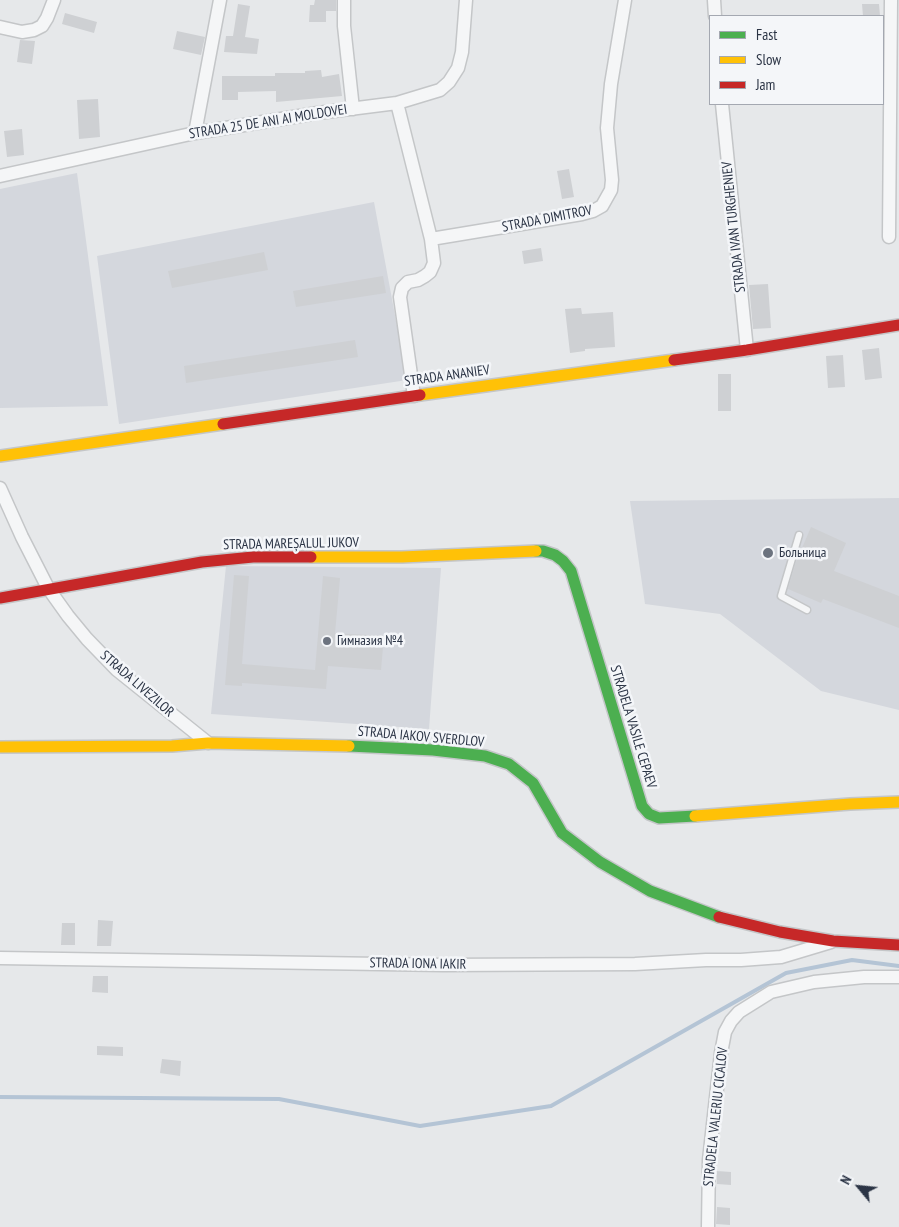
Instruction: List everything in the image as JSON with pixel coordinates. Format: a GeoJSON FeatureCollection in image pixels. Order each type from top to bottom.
{"type":"FeatureCollection","features":[{"type":"Feature","properties":{"kind":"street"},"geometry":{"type":"LineString","coordinates":[[0,27],[22,32],[34,30],[42,26],[48,18],[54,0]]}},
{"type":"Feature","properties":{"kind":"street"},"geometry":{"type":"LineString","coordinates":[[195,133],[220,0]]}},
{"type":"Feature","properties":{"kind":"street"},"geometry":{"type":"LineString","coordinates":[[344,0],[344,26],[353,109]]}},
{"type":"Feature","properties":{"kind":"street","name":"STRADA 25 DE ANI AI MOLDOVEI"},"geometry":{"type":"LineString","coordinates":[[0,176],[195,133],[397,103],[440,90],[449,82],[458,68],[462,52],[466,0]]}},
{"type":"Feature","properties":{"kind":"street","name":"STRADA DIMITROV"},"geometry":{"type":"LineString","coordinates":[[431,239],[582,214],[602,206],[611,190],[612,180],[607,128],[611,84],[626,0]]}},
{"type":"Feature","properties":{"kind":"street"},"geometry":{"type":"LineString","coordinates":[[714,0],[715,15]]}},
{"type":"Feature","properties":{"kind":"street"},"geometry":{"type":"LineString","coordinates":[[889,237],[891,0]]}},
{"type":"Feature","properties":{"kind":"street"},"geometry":{"type":"LineString","coordinates":[[397,103],[431,239],[434,263],[430,272],[418,280],[408,282],[402,288],[400,297],[414,396]]}},
{"type":"Feature","properties":{"kind":"street","name":"STRADA IVAN TURGHENIEV"},"geometry":{"type":"LineString","coordinates":[[722,105],[747,350]]}},
{"type":"Feature","properties":{"kind":"street","name":"STRADA ANANIEV"},"geometry":{"type":"LineString","coordinates":[[0,456],[747,350],[899,325]]}},
{"type":"Feature","properties":{"kind":"street","name":"STRADA LIVEZILOR"},"geometry":{"type":"LineString","coordinates":[[0,488],[48,588],[87,639],[118,670],[208,743]]}},
{"type":"Feature","properties":{"kind":"street","name":"STRADA MAREȘALUL JUKOV"},"geometry":{"type":"LineString","coordinates":[[0,598],[202,562],[253,557],[402,557],[543,551],[554,555]]}},
{"type":"Feature","properties":{"kind":"street","name":"STRADELA VASILE CEPAEV"},"geometry":{"type":"LineString","coordinates":[[554,555],[563,561],[571,571],[638,797],[642,806],[649,814],[659,818],[670,818],[841,804],[899,802]]}},
{"type":"Feature","properties":{"kind":"street","name":"STRADA IAKOV SVERDLOV"},"geometry":{"type":"LineString","coordinates":[[0,747],[172,746],[208,743],[367,746],[433,750],[485,756],[509,764],[533,783],[562,833],[600,862],[650,890],[693,908],[732,921],[780,932],[833,941],[899,945]]}},
{"type":"Feature","properties":{"kind":"street","name":"STRADA IONA IAKIR"},"geometry":{"type":"LineString","coordinates":[[0,958],[444,965],[635,964],[781,957],[833,941]]}},
{"type":"Feature","properties":{"kind":"street","name":"STRADELA VALERIU CICALOV"},"geometry":{"type":"LineString","coordinates":[[708,1227],[709,1160],[721,1053],[725,1032],[731,1021],[739,1012],[771,992],[814,982],[864,977],[899,977]]}},
{"type":"Feature","properties":{"kind":"lane"},"geometry":{"type":"LineString","coordinates":[[798,534],[781,596],[807,610]]}},
{"type":"Feature","properties":{"kind":"shaded area"},"geometry":{"type":"Polygon","coordinates":[[[77,173],[108,406],[0,408],[0,189],[77,173]]]}},
{"type":"Feature","properties":{"kind":"shaded area"},"geometry":{"type":"Polygon","coordinates":[[[374,202],[407,380],[119,424],[97,256],[374,202]]]}},
{"type":"Feature","properties":{"kind":"shaded area","name":"Больница"},"geometry":{"type":"Polygon","coordinates":[[[899,498],[899,710],[821,691],[720,614],[645,604],[630,501],[899,498]]]}},
{"type":"Feature","properties":{"kind":"shaded area","name":"Гимназия №4"},"geometry":{"type":"Polygon","coordinates":[[[226,566],[441,568],[429,729],[211,714],[226,566]]]}},
{"type":"Feature","properties":{"kind":"building"},"geometry":{"type":"Polygon","coordinates":[[[315,0],[336,0],[336,11],[326,11],[326,22],[309,22],[310,5],[314,5],[315,0]]]}},
{"type":"Feature","properties":{"kind":"building"},"geometry":{"type":"Polygon","coordinates":[[[238,4],[250,6],[245,37],[259,39],[257,54],[224,52],[226,36],[233,36],[238,4]]]}},
{"type":"Feature","properties":{"kind":"building"},"geometry":{"type":"Polygon","coordinates":[[[862,4],[879,4],[880,15],[863,15],[862,4]]]}},
{"type":"Feature","properties":{"kind":"building"},"geometry":{"type":"Polygon","coordinates":[[[65,13],[97,22],[94,33],[62,24],[65,13]]]}},
{"type":"Feature","properties":{"kind":"building"},"geometry":{"type":"Polygon","coordinates":[[[177,31],[205,37],[201,55],[173,49],[177,31]]]}},
{"type":"Feature","properties":{"kind":"building"},"geometry":{"type":"Polygon","coordinates":[[[20,40],[35,41],[32,64],[17,62],[20,40]]]}},
{"type":"Feature","properties":{"kind":"building"},"geometry":{"type":"Polygon","coordinates":[[[321,70],[322,77],[339,74],[342,96],[276,102],[276,91],[238,92],[238,100],[222,100],[222,76],[275,76],[275,73],[305,73],[305,71],[321,70]]]}},
{"type":"Feature","properties":{"kind":"building"},"geometry":{"type":"Polygon","coordinates":[[[98,99],[100,137],[79,139],[77,100],[98,99]]]}},
{"type":"Feature","properties":{"kind":"building"},"geometry":{"type":"Polygon","coordinates":[[[22,129],[24,155],[7,157],[4,131],[22,129]]]}},
{"type":"Feature","properties":{"kind":"building"},"geometry":{"type":"Polygon","coordinates":[[[569,169],[574,197],[562,199],[557,171],[569,169]]]}},
{"type":"Feature","properties":{"kind":"building"},"geometry":{"type":"Polygon","coordinates":[[[541,248],[543,261],[524,264],[522,251],[541,248]]]}},
{"type":"Feature","properties":{"kind":"building"},"geometry":{"type":"Polygon","coordinates":[[[264,252],[268,270],[172,288],[168,271],[264,252]]]}},
{"type":"Feature","properties":{"kind":"building"},"geometry":{"type":"Polygon","coordinates":[[[383,276],[386,293],[296,307],[293,291],[383,276]]]}},
{"type":"Feature","properties":{"kind":"building"},"geometry":{"type":"Polygon","coordinates":[[[768,284],[771,328],[753,329],[749,285],[768,284]]]}},
{"type":"Feature","properties":{"kind":"building"},"geometry":{"type":"Polygon","coordinates":[[[581,308],[582,314],[613,312],[615,347],[585,349],[585,351],[570,353],[565,309],[581,308]]]}},
{"type":"Feature","properties":{"kind":"building"},"geometry":{"type":"Polygon","coordinates":[[[355,340],[358,357],[186,383],[184,366],[355,340]]]}},
{"type":"Feature","properties":{"kind":"building"},"geometry":{"type":"Polygon","coordinates":[[[879,348],[882,378],[865,380],[862,350],[879,348]]]}},
{"type":"Feature","properties":{"kind":"building"},"geometry":{"type":"Polygon","coordinates":[[[843,355],[845,387],[828,388],[826,356],[843,355]]]}},
{"type":"Feature","properties":{"kind":"building"},"geometry":{"type":"Polygon","coordinates":[[[718,374],[731,374],[731,411],[718,411],[718,374]]]}},
{"type":"Feature","properties":{"kind":"building"},"geometry":{"type":"Polygon","coordinates":[[[811,527],[846,543],[834,571],[899,596],[899,628],[823,599],[821,603],[788,589],[796,562],[811,527]]]}},
{"type":"Feature","properties":{"kind":"building"},"geometry":{"type":"Polygon","coordinates":[[[234,575],[249,576],[242,664],[315,670],[323,576],[340,578],[335,633],[384,636],[381,670],[328,666],[326,689],[242,683],[242,686],[225,685],[234,575]]]}},
{"type":"Feature","properties":{"kind":"building"},"geometry":{"type":"Polygon","coordinates":[[[98,920],[113,921],[111,946],[97,946],[98,920]]]}},
{"type":"Feature","properties":{"kind":"building"},"geometry":{"type":"Polygon","coordinates":[[[62,923],[75,923],[75,945],[61,945],[62,923]]]}},
{"type":"Feature","properties":{"kind":"building"},"geometry":{"type":"Polygon","coordinates":[[[93,976],[108,976],[108,993],[92,992],[93,976]]]}},
{"type":"Feature","properties":{"kind":"building"},"geometry":{"type":"Polygon","coordinates":[[[97,1046],[123,1047],[123,1056],[97,1055],[97,1046]]]}},
{"type":"Feature","properties":{"kind":"building"},"geometry":{"type":"Polygon","coordinates":[[[162,1059],[181,1061],[180,1076],[160,1073],[162,1059]]]}},
{"type":"Feature","properties":{"kind":"building"},"geometry":{"type":"Polygon","coordinates":[[[717,1171],[731,1172],[731,1185],[717,1184],[717,1171]]]}},
{"type":"Feature","properties":{"kind":"building"},"geometry":{"type":"Polygon","coordinates":[[[717,1207],[730,1208],[730,1225],[716,1224],[717,1207]]]}},
{"type":"Feature","properties":{"kind":"waterway"},"geometry":{"type":"LineString","coordinates":[[0,1097],[279,1099],[420,1126],[551,1106],[786,973],[852,960],[899,966]]}},
{"type":"Feature","properties":{"kind":"traffic: fast"},"geometry":{"type":"LineString","coordinates":[[536,551],[555,555],[571,571],[642,806],[649,814],[659,818],[695,816]]}},
{"type":"Feature","properties":{"kind":"traffic: fast"},"geometry":{"type":"LineString","coordinates":[[349,746],[433,750],[485,756],[509,764],[533,783],[562,833],[600,862],[650,891],[719,917]]}},
{"type":"Feature","properties":{"kind":"traffic: slow"},"geometry":{"type":"LineString","coordinates":[[420,395],[674,360]]}},
{"type":"Feature","properties":{"kind":"traffic: slow"},"geometry":{"type":"LineString","coordinates":[[0,456],[223,424]]}},
{"type":"Feature","properties":{"kind":"traffic: slow"},"geometry":{"type":"LineString","coordinates":[[311,557],[402,557],[536,551]]}},
{"type":"Feature","properties":{"kind":"traffic: slow"},"geometry":{"type":"LineString","coordinates":[[0,747],[172,746],[208,743],[349,746]]}},
{"type":"Feature","properties":{"kind":"traffic: slow"},"geometry":{"type":"LineString","coordinates":[[695,816],[899,802]]}},
{"type":"Feature","properties":{"kind":"traffic: jam"},"geometry":{"type":"LineString","coordinates":[[674,360],[899,325]]}},
{"type":"Feature","properties":{"kind":"traffic: jam"},"geometry":{"type":"LineString","coordinates":[[223,424],[420,395]]}},
{"type":"Feature","properties":{"kind":"traffic: jam"},"geometry":{"type":"LineString","coordinates":[[0,598],[202,562],[253,557],[311,557]]}},
{"type":"Feature","properties":{"kind":"traffic: jam"},"geometry":{"type":"LineString","coordinates":[[719,917],[780,932],[833,941],[899,945]]}},
{"type":"Feature","properties":{"kind":"place","name":"Больница"},"geometry":{"type":"Point","coordinates":[768,553]}},
{"type":"Feature","properties":{"kind":"place","name":"Гимназия №4"},"geometry":{"type":"Point","coordinates":[327,641]}}]}
